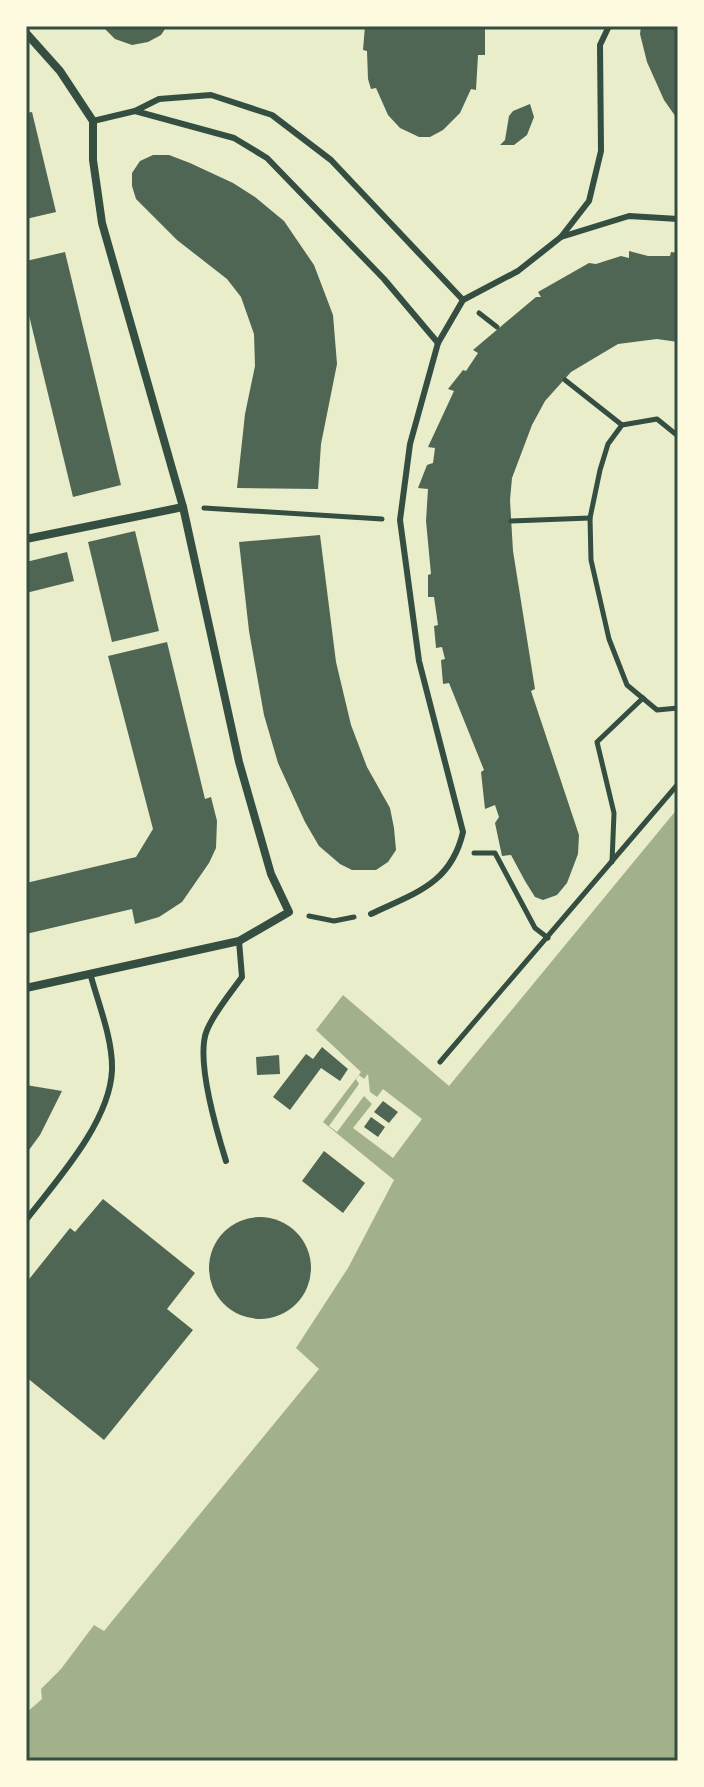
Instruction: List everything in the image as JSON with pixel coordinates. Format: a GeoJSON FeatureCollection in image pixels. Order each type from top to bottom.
{"type":"FeatureCollection","features":[{"type":"Feature","properties":{"kind":"street"},"geometry":{"type":"LineString","coordinates":[[26,33],[60,71],[93,121],[93,160],[102,223],[183,507],[239,762],[271,874],[289,912],[239,941],[26,988]]}},
{"type":"Feature","properties":{"kind":"street"},"geometry":{"type":"LineString","coordinates":[[26,539],[183,507]]}},
{"type":"Feature","properties":{"kind":"lane"},"geometry":{"type":"LineString","coordinates":[[371,914],[425,889],[447,872],[458,852],[463,832],[419,661],[400,520],[410,444],[438,343],[463,300],[518,271],[561,237],[589,201],[601,151],[600,45],[609,26]]}},
{"type":"Feature","properties":{"kind":"lane"},"geometry":{"type":"LineString","coordinates":[[93,121],[135,111],[159,99],[211,95],[272,115],[331,160],[463,300]]}},
{"type":"Feature","properties":{"kind":"lane"},"geometry":{"type":"LineString","coordinates":[[135,111],[234,138],[267,158],[384,279],[438,343]]}},
{"type":"Feature","properties":{"kind":"lane"},"geometry":{"type":"LineString","coordinates":[[561,237],[629,216],[678,219]]}},
{"type":"Feature","properties":{"kind":"lane"},"geometry":{"type":"LineString","coordinates":[[226,1161],[215,1126],[203,1046],[212,1021],[242,977],[239,941]]}},
{"type":"Feature","properties":{"kind":"lane"},"geometry":{"type":"LineString","coordinates":[[26,1220],[80,1152],[108,1095],[112,1069],[109,1043],[90,973]]}},
{"type":"Feature","properties":{"kind":"path"},"geometry":{"type":"LineString","coordinates":[[565,380],[622,425]]}},
{"type":"Feature","properties":{"kind":"path"},"geometry":{"type":"LineString","coordinates":[[678,436],[657,419],[622,425],[608,444],[590,518],[591,560],[609,639],[627,685],[657,710],[678,708]]}},
{"type":"Feature","properties":{"kind":"path"},"geometry":{"type":"LineString","coordinates":[[226,510],[400,520]]}},
{"type":"Feature","properties":{"kind":"path"},"geometry":{"type":"LineString","coordinates":[[511,521],[590,518]]}},
{"type":"Feature","properties":{"kind":"path"},"geometry":{"type":"LineString","coordinates":[[612,862],[614,813],[597,742],[643,698]]}},
{"type":"Feature","properties":{"kind":"path"},"geometry":{"type":"LineString","coordinates":[[440,1062],[678,784]]}},
{"type":"Feature","properties":{"kind":"path"},"geometry":{"type":"LineString","coordinates":[[484,854],[495,853],[535,928],[548,938]]}},
{"type":"Feature","properties":{"kind":"path"},"geometry":{"type":"LineString","coordinates":[[289,912],[334,921],[371,914]]}},
{"type":"Feature","properties":{"kind":"shaded area"},"geometry":{"type":"Polygon","coordinates":[[[678,808],[678,1761],[26,1761],[26,1713],[42,1699],[41,1689],[61,1669],[94,1625],[104,1631],[319,1369],[296,1348],[348,1268],[394,1180],[323,1122],[361,1072],[316,1030],[343,995],[449,1086],[678,808]]]}},
{"type":"Feature","properties":{"kind":"pier"},"geometry":{"type":"Polygon","coordinates":[[[368,1074],[370,1092],[377,1097],[383,1089],[422,1119],[393,1158],[353,1128],[372,1104],[364,1096],[337,1132],[329,1126],[359,1084],[356,1079],[359,1075],[364,1079],[368,1074]]]}},
{"type":"Feature","properties":{"kind":"building"},"geometry":{"type":"Polygon","coordinates":[[[102,26],[167,26],[161,35],[132,45],[115,39],[102,26]]]}},
{"type":"Feature","properties":{"kind":"building"},"geometry":{"type":"Polygon","coordinates":[[[365,26],[485,26],[485,55],[478,55],[476,90],[471,89],[460,113],[443,130],[430,137],[419,137],[400,128],[388,115],[376,88],[371,89],[368,79],[367,51],[363,50],[365,26]]]}},
{"type":"Feature","properties":{"kind":"building"},"geometry":{"type":"Polygon","coordinates":[[[641,26],[678,26],[678,120],[664,100],[647,62],[641,26]]]}},
{"type":"Feature","properties":{"kind":"building"},"geometry":{"type":"Polygon","coordinates":[[[530,104],[534,117],[527,135],[514,145],[500,145],[505,140],[509,116],[530,104]]]}},
{"type":"Feature","properties":{"kind":"building"},"geometry":{"type":"Polygon","coordinates":[[[32,112],[56,212],[26,219],[26,113],[32,112]]]}},
{"type":"Feature","properties":{"kind":"building"},"geometry":{"type":"Polygon","coordinates":[[[153,155],[169,155],[190,163],[255,197],[284,221],[314,265],[333,315],[337,364],[321,444],[318,489],[237,488],[245,414],[255,366],[254,334],[241,297],[227,279],[177,240],[136,199],[132,173],[140,161],[153,155]]]}},
{"type":"Feature","properties":{"kind":"building"},"geometry":{"type":"Polygon","coordinates":[[[629,251],[648,256],[678,253],[678,342],[657,339],[618,344],[571,372],[545,401],[532,425],[512,478],[513,551],[535,689],[531,691],[579,835],[578,854],[567,883],[557,895],[543,900],[535,897],[511,855],[502,856],[495,823],[499,817],[495,805],[485,809],[481,772],[484,770],[449,683],[443,684],[441,660],[445,659],[442,647],[436,648],[434,626],[438,625],[434,597],[428,597],[428,575],[431,574],[426,521],[428,489],[418,488],[427,465],[433,463],[435,448],[428,447],[454,391],[448,389],[478,353],[473,350],[536,297],[541,297],[538,292],[589,263],[596,264],[621,256],[629,258],[629,251]]]}},
{"type":"Feature","properties":{"kind":"building"},"geometry":{"type":"Polygon","coordinates":[[[65,252],[121,485],[73,497],[26,303],[26,261],[65,252]]]}},
{"type":"Feature","properties":{"kind":"building"},"geometry":{"type":"Polygon","coordinates":[[[135,531],[159,631],[112,642],[88,542],[135,531]]]}},
{"type":"Feature","properties":{"kind":"building"},"geometry":{"type":"Polygon","coordinates":[[[320,535],[336,662],[351,725],[367,767],[390,808],[394,828],[396,850],[388,862],[376,870],[352,870],[340,864],[319,846],[305,822],[278,763],[264,715],[249,631],[239,542],[320,535]]]}},
{"type":"Feature","properties":{"kind":"building"},"geometry":{"type":"Polygon","coordinates":[[[67,552],[74,581],[26,593],[26,562],[67,552]]]}},
{"type":"Feature","properties":{"kind":"building"},"geometry":{"type":"Polygon","coordinates":[[[167,642],[205,799],[211,797],[217,821],[216,848],[209,863],[182,902],[159,917],[135,924],[132,909],[26,934],[26,883],[136,857],[153,829],[108,656],[167,642]]]}},
{"type":"Feature","properties":{"kind":"building"},"geometry":{"type":"Polygon","coordinates":[[[322,1047],[348,1069],[340,1081],[321,1068],[290,1110],[273,1097],[306,1054],[313,1059],[322,1047]]]}},
{"type":"Feature","properties":{"kind":"building"},"geometry":{"type":"Polygon","coordinates":[[[279,1055],[280,1074],[257,1075],[256,1057],[279,1055]]]}},
{"type":"Feature","properties":{"kind":"building"},"geometry":{"type":"Polygon","coordinates":[[[26,1085],[62,1091],[40,1135],[26,1154],[26,1085]]]}},
{"type":"Feature","properties":{"kind":"building"},"geometry":{"type":"Polygon","coordinates":[[[383,1101],[398,1112],[389,1123],[374,1112],[383,1101]]]}},
{"type":"Feature","properties":{"kind":"building"},"geometry":{"type":"Polygon","coordinates":[[[371,1117],[385,1127],[378,1137],[364,1127],[371,1117]]]}},
{"type":"Feature","properties":{"kind":"building"},"geometry":{"type":"Polygon","coordinates":[[[324,1151],[365,1183],[343,1213],[302,1181],[324,1151]]]}},
{"type":"Feature","properties":{"kind":"building"},"geometry":{"type":"Polygon","coordinates":[[[103,1199],[195,1273],[167,1309],[193,1330],[104,1440],[26,1377],[26,1283],[70,1228],[75,1232],[103,1199]]]}},
{"type":"Feature","properties":{"kind":"building"},"geometry":{"type":"Polygon","coordinates":[[[260,1217],[279,1221],[296,1232],[307,1249],[311,1268],[307,1287],[296,1304],[279,1315],[260,1319],[241,1315],[224,1304],[213,1287],[209,1268],[213,1249],[224,1232],[241,1221],[260,1217]]]}}]}
